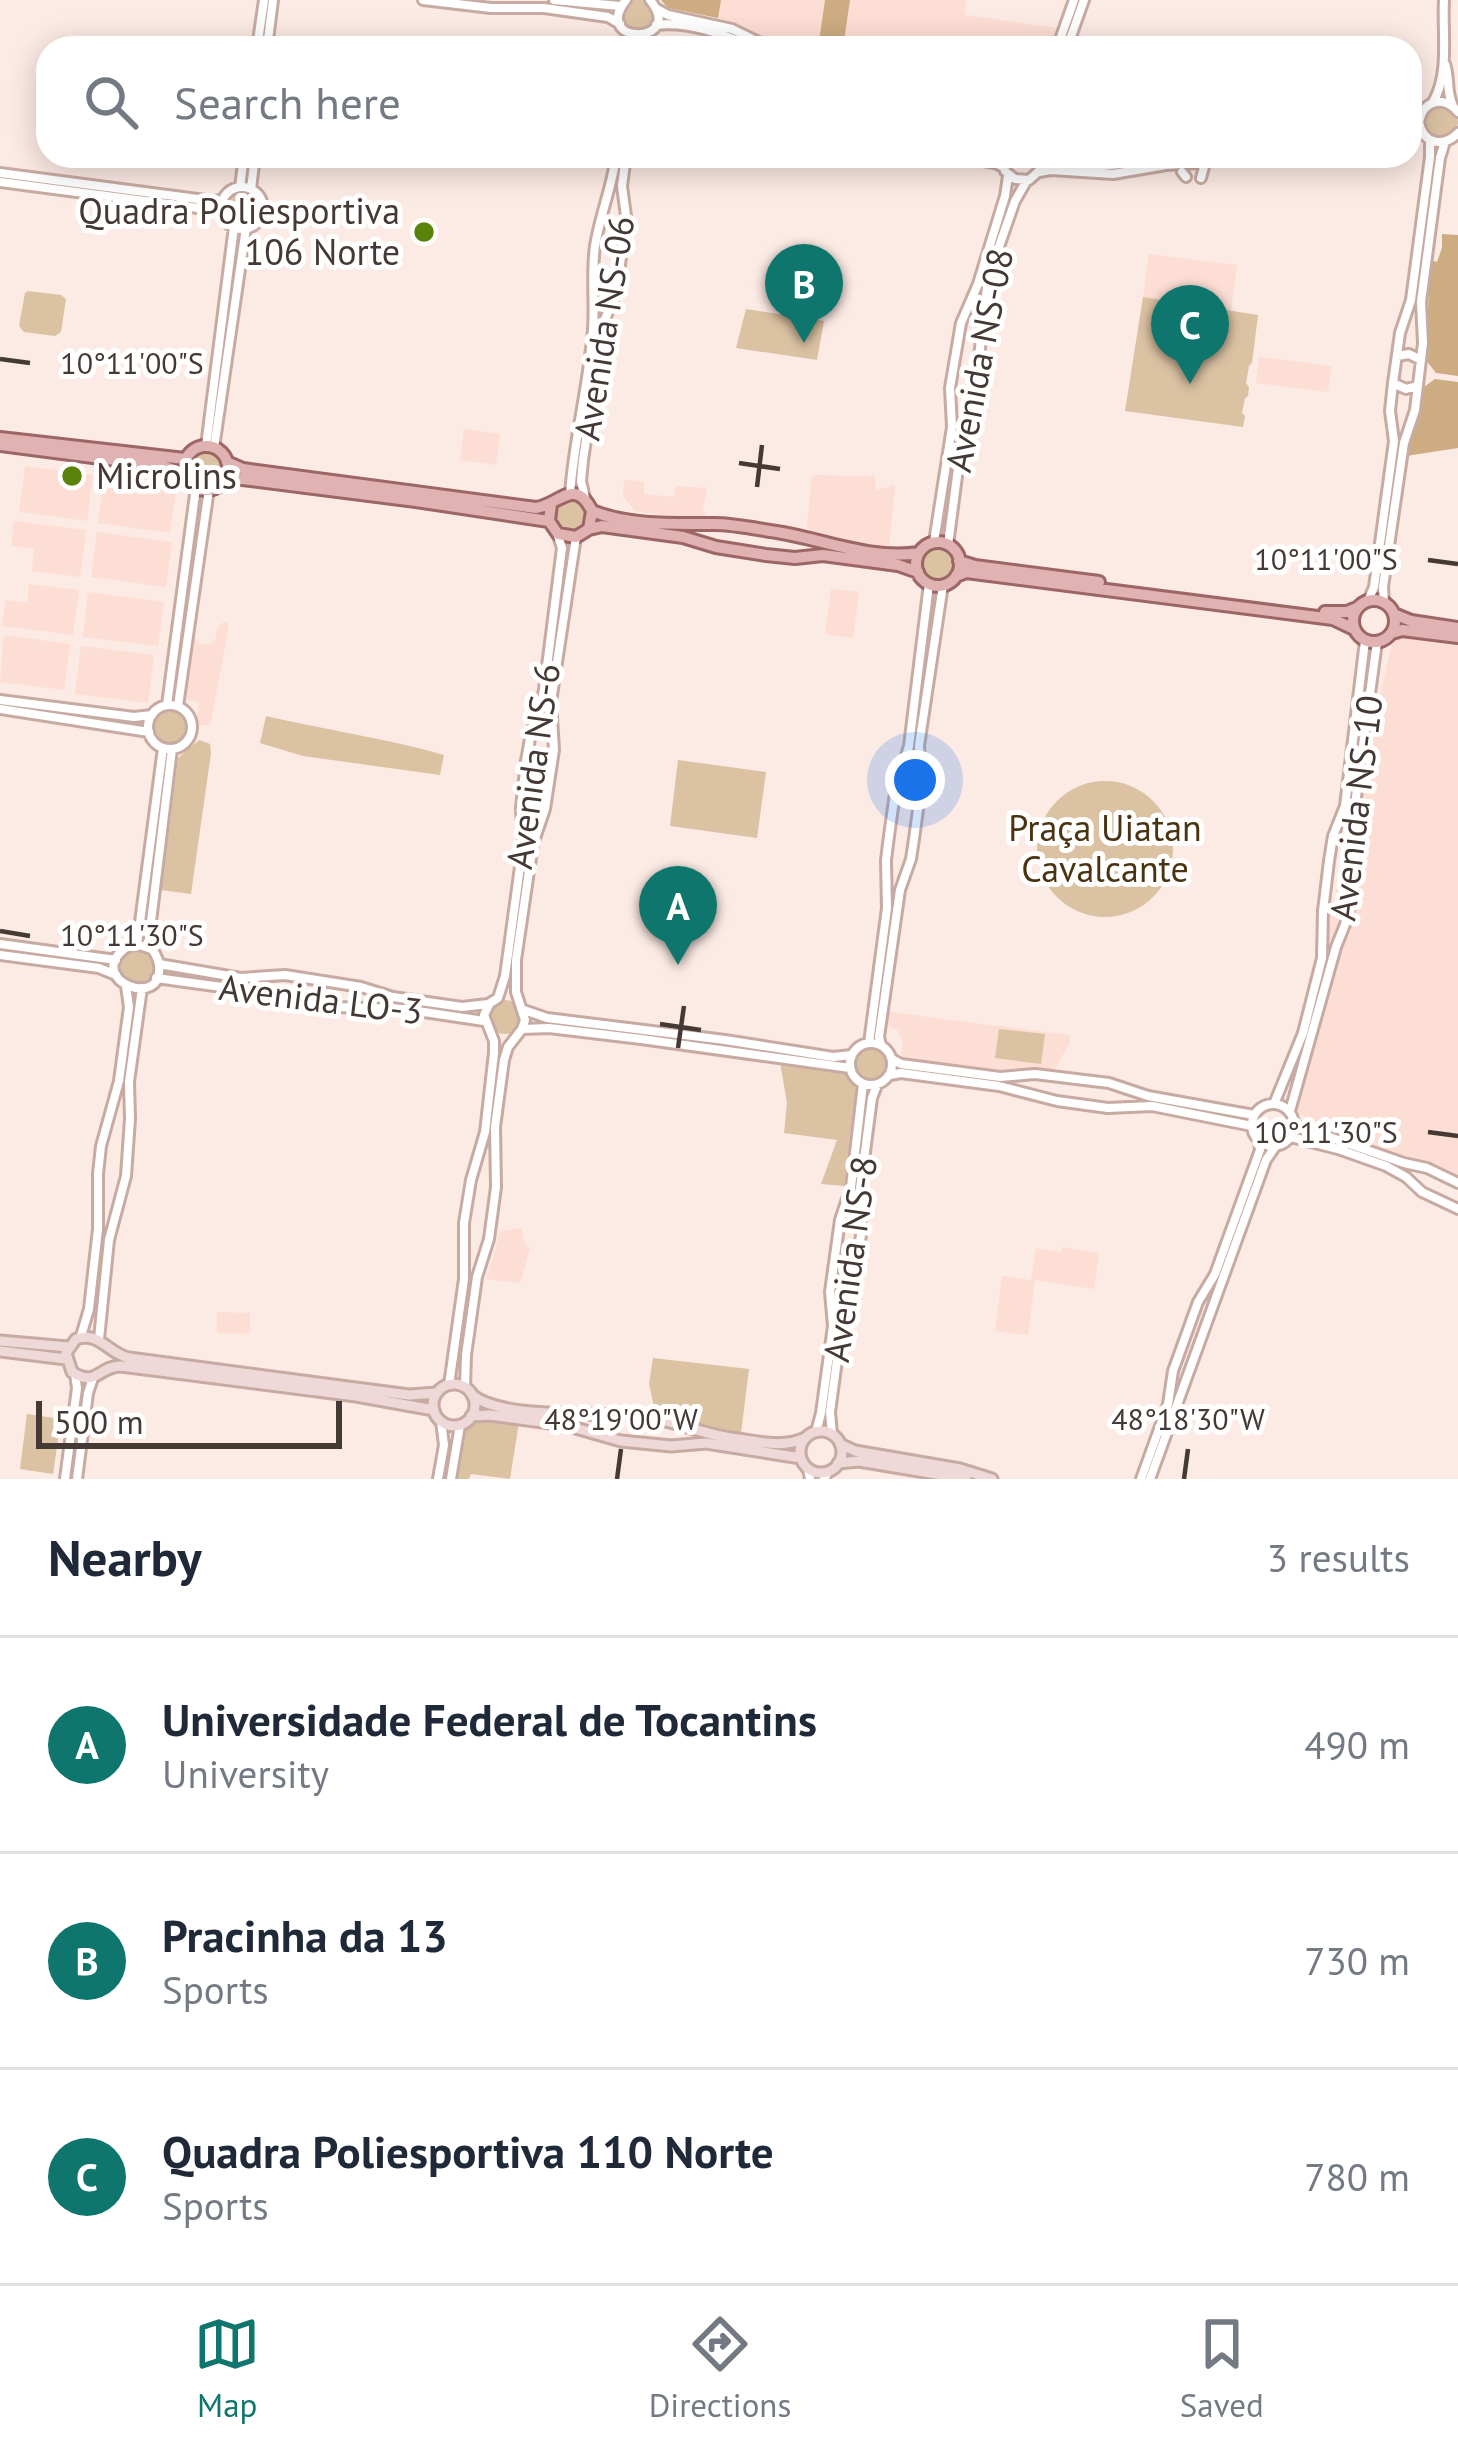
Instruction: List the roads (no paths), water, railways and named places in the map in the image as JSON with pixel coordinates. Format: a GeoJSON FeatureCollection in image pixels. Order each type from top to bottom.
{"type":"FeatureCollection","features":[{"type":"Feature","properties":{"kind":"main road"},"geometry":{"type":"LineString","coordinates":[[0,441],[185,459]]}},
{"type":"Feature","properties":{"kind":"main road"},"geometry":{"type":"LineString","coordinates":[[0,441],[162,466],[197,485],[219,485],[226,477],[227,462]]}},
{"type":"Feature","properties":{"kind":"main road"},"geometry":{"type":"LineString","coordinates":[[197,485],[184,469],[185,459],[191,451],[210,447],[243,469],[536,508],[569,494],[605,516],[774,531],[884,553],[919,553],[934,542],[948,545],[959,561],[976,566],[1332,613],[1363,605],[1389,608],[1411,621],[1458,628]]}},
{"type":"Feature","properties":{"kind":"main road"},"geometry":{"type":"LineString","coordinates":[[226,477],[549,521]]}},
{"type":"Feature","properties":{"kind":"main road"},"geometry":{"type":"LineString","coordinates":[[551,504],[549,521],[558,534],[575,537],[602,526],[766,555],[818,555],[898,565],[936,584],[966,572],[1291,614],[1333,620],[1371,642],[1402,630],[1458,637]]}},
{"type":"Feature","properties":{"kind":"main road"},"geometry":{"type":"LineString","coordinates":[[589,505],[589,529]]}},
{"type":"Feature","properties":{"kind":"main road"},"geometry":{"type":"LineString","coordinates":[[917,572],[919,553]]}},
{"type":"Feature","properties":{"kind":"main road"},"geometry":{"type":"LineString","coordinates":[[956,577],[959,561]]}},
{"type":"Feature","properties":{"kind":"main road"},"geometry":{"type":"LineString","coordinates":[[1354,629],[1353,618],[1363,605]]}},
{"type":"Feature","properties":{"kind":"main road"},"geometry":{"type":"LineString","coordinates":[[1389,608],[1395,623],[1392,633]]}},
{"type":"Feature","properties":{"kind":"main road"},"geometry":{"type":"LineString","coordinates":[[67,1353],[81,1336],[99,1339],[129,1358],[409,1395],[437,1393],[449,1385],[493,1406],[560,1415],[597,1412],[651,1418],[755,1442],[789,1445],[816,1432],[855,1451],[960,1468],[992,1479]]}},
{"type":"Feature","properties":{"kind":"main road"},"geometry":{"type":"LineString","coordinates":[[0,1341],[67,1353]]}},
{"type":"Feature","properties":{"kind":"main road"},"geometry":{"type":"LineString","coordinates":[[106,1368],[107,1348]]}},
{"type":"Feature","properties":{"kind":"main road"},"geometry":{"type":"LineString","coordinates":[[0,1351],[67,1353]]}},
{"type":"Feature","properties":{"kind":"main road"},"geometry":{"type":"LineString","coordinates":[[67,1353],[75,1374],[93,1378],[106,1368],[121,1366],[434,1410]]}},
{"type":"Feature","properties":{"kind":"main road"},"geometry":{"type":"LineString","coordinates":[[437,1393],[434,1410],[441,1421],[460,1425],[474,1410],[469,1391]]}},
{"type":"Feature","properties":{"kind":"main road"},"geometry":{"type":"LineString","coordinates":[[471,1416],[566,1425],[621,1441],[671,1446],[706,1443],[801,1458]]}},
{"type":"Feature","properties":{"kind":"main road"},"geometry":{"type":"LineString","coordinates":[[805,1438],[800,1451],[809,1474],[826,1475],[838,1463],[842,1450],[836,1439]]}},
{"type":"Feature","properties":{"kind":"main road"},"geometry":{"type":"LineString","coordinates":[[838,1463],[860,1461],[966,1479]]}},
{"type":"Feature","properties":{"kind":"street"},"geometry":{"type":"LineString","coordinates":[[258,36],[263,0]]}},
{"type":"Feature","properties":{"kind":"street"},"geometry":{"type":"LineString","coordinates":[[268,36],[273,0]]}},
{"type":"Feature","properties":{"kind":"street"},"geometry":{"type":"LineString","coordinates":[[423,0],[609,17],[628,36]]}},
{"type":"Feature","properties":{"kind":"street"},"geometry":{"type":"LineString","coordinates":[[554,0],[612,8],[624,3]]}},
{"type":"Feature","properties":{"kind":"street"},"geometry":{"type":"LineString","coordinates":[[1061,36],[1074,0]]}},
{"type":"Feature","properties":{"kind":"street"},"geometry":{"type":"LineString","coordinates":[[1071,36],[1084,0]]}},
{"type":"Feature","properties":{"kind":"street"},"geometry":{"type":"LineString","coordinates":[[1422,109],[1439,91],[1444,0]]}},
{"type":"Feature","properties":{"kind":"street"},"geometry":{"type":"LineString","coordinates":[[620,24],[618,14],[624,3]]}},
{"type":"Feature","properties":{"kind":"street"},"geometry":{"type":"LineString","coordinates":[[653,4],[656,26]]}},
{"type":"Feature","properties":{"kind":"street"},"geometry":{"type":"LineString","coordinates":[[653,4],[665,14],[745,36]]}},
{"type":"Feature","properties":{"kind":"street"},"geometry":{"type":"LineString","coordinates":[[628,33],[644,35],[668,24],[722,36]]}},
{"type":"Feature","properties":{"kind":"street"},"geometry":{"type":"LineString","coordinates":[[1444,51],[1449,96],[1456,109]]}},
{"type":"Feature","properties":{"kind":"street"},"geometry":{"type":"LineString","coordinates":[[1433,102],[1456,109]]}},
{"type":"Feature","properties":{"kind":"street"},"geometry":{"type":"LineString","coordinates":[[1422,133],[1430,140],[1445,142]]}},
{"type":"Feature","properties":{"kind":"street"},"geometry":{"type":"LineString","coordinates":[[1389,608],[1383,587],[1403,443],[1413,418],[1421,360],[1424,278],[1440,154],[1445,142],[1458,133]]}},
{"type":"Feature","properties":{"kind":"street"},"geometry":{"type":"LineString","coordinates":[[1363,605],[1374,587],[1394,441],[1393,383],[1400,333],[1413,292],[1430,140]]}},
{"type":"Feature","properties":{"kind":"street"},"geometry":{"type":"LineString","coordinates":[[240,187],[242,168]]}},
{"type":"Feature","properties":{"kind":"street"},"geometry":{"type":"LineString","coordinates":[[251,189],[254,168]]}},
{"type":"Feature","properties":{"kind":"street","name":"Avenida NS-06"},"geometry":{"type":"LineString","coordinates":[[569,494],[593,326],[592,269],[614,168]]}},
{"type":"Feature","properties":{"kind":"street","name":"Avenida NS-06"},"geometry":{"type":"LineString","coordinates":[[589,505],[581,481],[583,460],[604,322],[617,289],[626,216],[624,168]]}},
{"type":"Feature","properties":{"kind":"street"},"geometry":{"type":"LineString","coordinates":[[1001,168],[1019,181],[1051,170],[1103,175],[1190,168]]}},
{"type":"Feature","properties":{"kind":"street","name":"Avenida NS-08"},"geometry":{"type":"LineString","coordinates":[[934,542],[952,427],[950,388],[961,323],[1005,196],[1005,168]]}},
{"type":"Feature","properties":{"kind":"street"},"geometry":{"type":"LineString","coordinates":[[1039,172],[1040,168]]}},
{"type":"Feature","properties":{"kind":"street"},"geometry":{"type":"LineString","coordinates":[[1204,177],[1205,168]]}},
{"type":"Feature","properties":{"kind":"street"},"geometry":{"type":"LineString","coordinates":[[0,173],[222,205]]}},
{"type":"Feature","properties":{"kind":"street","name":"Avenida NS-08"},"geometry":{"type":"LineString","coordinates":[[948,545],[963,430],[975,392],[988,278],[1027,180]]}},
{"type":"Feature","properties":{"kind":"street"},"geometry":{"type":"LineString","coordinates":[[0,182],[222,205]]}},
{"type":"Feature","properties":{"kind":"street"},"geometry":{"type":"LineString","coordinates":[[231,189],[251,189],[261,199],[262,214],[256,224],[234,227],[225,220],[222,205],[231,189]]}},
{"type":"Feature","properties":{"kind":"street"},"geometry":{"type":"LineString","coordinates":[[210,447],[234,227]]}},
{"type":"Feature","properties":{"kind":"street"},"geometry":{"type":"LineString","coordinates":[[210,447],[246,228]]}},
{"type":"Feature","properties":{"kind":"street"},"geometry":{"type":"LineString","coordinates":[[1397,356],[1409,354],[1421,360]]}},
{"type":"Feature","properties":{"kind":"street"},"geometry":{"type":"LineString","coordinates":[[1393,383],[1406,389],[1417,386]]}},
{"type":"Feature","properties":{"kind":"street"},"geometry":{"type":"LineString","coordinates":[[173,706],[197,485]]}},
{"type":"Feature","properties":{"kind":"street","name":"Avenida NS-6"},"geometry":{"type":"LineString","coordinates":[[494,1001],[505,976],[523,845],[520,808],[531,733],[542,700],[559,576],[562,542],[558,534]]}},
{"type":"Feature","properties":{"kind":"street","name":"Avenida NS-6"},"geometry":{"type":"LineString","coordinates":[[518,1001],[517,960],[533,844],[545,809],[554,750],[551,702],[575,537]]}},
{"type":"Feature","properties":{"kind":"street"},"geometry":{"type":"LineString","coordinates":[[868,1043],[887,908],[890,823],[909,746],[936,584]]}},
{"type":"Feature","properties":{"kind":"street"},"geometry":{"type":"LineString","coordinates":[[936,584],[919,746],[922,780],[911,859],[899,890],[881,1046],[901,1064],[1000,1077],[1036,1074],[1109,1083],[1148,1096],[1254,1115]]}},
{"type":"Feature","properties":{"kind":"street","name":"Avenida NS-10"},"geometry":{"type":"LineString","coordinates":[[1274,1104],[1303,1033],[1322,958],[1329,861],[1345,806],[1371,642]]}},
{"type":"Feature","properties":{"kind":"street","name":"Avenida NS-10"},"geometry":{"type":"LineString","coordinates":[[1290,1111],[1348,916],[1371,642]]}},
{"type":"Feature","properties":{"kind":"street"},"geometry":{"type":"LineString","coordinates":[[0,704],[134,717],[152,716],[173,706]]}},
{"type":"Feature","properties":{"kind":"street"},"geometry":{"type":"LineString","coordinates":[[0,704],[148,732],[156,744],[167,748],[184,745],[191,734],[190,717],[173,706]]}},
{"type":"Feature","properties":{"kind":"street"},"geometry":{"type":"LineString","coordinates":[[148,732],[152,716]]}},
{"type":"Feature","properties":{"kind":"street"},"geometry":{"type":"LineString","coordinates":[[136,945],[167,748]]}},
{"type":"Feature","properties":{"kind":"street"},"geometry":{"type":"LineString","coordinates":[[126,986],[142,988],[157,978],[159,964],[151,950],[149,928],[167,748]]}},
{"type":"Feature","properties":{"kind":"street"},"geometry":{"type":"LineString","coordinates":[[0,944],[116,961]]}},
{"type":"Feature","properties":{"kind":"street"},"geometry":{"type":"LineString","coordinates":[[116,975],[116,961],[123,950],[136,945],[151,950]]}},
{"type":"Feature","properties":{"kind":"street"},"geometry":{"type":"LineString","coordinates":[[0,955],[99,968],[116,975],[126,986],[129,1007],[119,1082],[101,1146],[97,1240],[89,1310],[81,1336]]}},
{"type":"Feature","properties":{"kind":"street","name":"Avenida LO-3"},"geometry":{"type":"LineString","coordinates":[[159,964],[241,978],[286,975],[462,1007],[494,1001]]}},
{"type":"Feature","properties":{"kind":"street","name":"Avenida LO-3"},"geometry":{"type":"LineString","coordinates":[[157,978],[334,1007],[392,1008],[484,1021]]}},
{"type":"Feature","properties":{"kind":"street"},"geometry":{"type":"LineString","coordinates":[[99,1339],[109,1240],[126,1176],[129,1082],[142,988]]}},
{"type":"Feature","properties":{"kind":"street"},"geometry":{"type":"LineString","coordinates":[[449,1385],[464,1279],[464,1223],[486,1125],[494,1053],[484,1021],[494,1001],[505,997],[518,1001],[526,1020],[504,1060],[495,1127],[496,1187],[466,1354],[469,1391]]}},
{"type":"Feature","properties":{"kind":"street"},"geometry":{"type":"LineString","coordinates":[[524,1010],[547,1018],[833,1057],[852,1055]]}},
{"type":"Feature","properties":{"kind":"street"},"geometry":{"type":"LineString","coordinates":[[491,1033],[506,1038],[549,1028],[850,1068]]}},
{"type":"Feature","properties":{"kind":"street"},"geometry":{"type":"LineString","coordinates":[[881,1046],[868,1043],[852,1055],[850,1068],[863,1084],[877,1085],[898,1072],[999,1086],[1086,1106],[1152,1106],[1252,1126]]}},
{"type":"Feature","properties":{"kind":"street"},"geometry":{"type":"LineString","coordinates":[[890,1076],[892,1059]]}},
{"type":"Feature","properties":{"kind":"street","name":"Avenida NS-8"},"geometry":{"type":"LineString","coordinates":[[816,1432],[833,1326],[830,1292],[840,1220],[851,1187],[863,1084]]}},
{"type":"Feature","properties":{"kind":"street","name":"Avenida NS-8"},"geometry":{"type":"LineString","coordinates":[[836,1439],[830,1412],[861,1235],[860,1190],[877,1085]]}},
{"type":"Feature","properties":{"kind":"street"},"geometry":{"type":"LineString","coordinates":[[1274,1104],[1290,1111],[1295,1125],[1291,1137],[1275,1147],[1267,1160],[1145,1479],[1181,1348],[1198,1302],[1215,1274],[1260,1150],[1252,1126],[1254,1115],[1274,1104]]}},
{"type":"Feature","properties":{"kind":"street"},"geometry":{"type":"LineString","coordinates":[[1295,1125],[1427,1168],[1458,1183]]}},
{"type":"Feature","properties":{"kind":"street"},"geometry":{"type":"LineString","coordinates":[[1291,1137],[1386,1166],[1458,1210]]}},
{"type":"Feature","properties":{"kind":"street"},"geometry":{"type":"LineString","coordinates":[[1259,1142],[1275,1147]]}},
{"type":"Feature","properties":{"kind":"street"},"geometry":{"type":"LineString","coordinates":[[65,1479],[77,1395],[75,1374]]}},
{"type":"Feature","properties":{"kind":"street"},"geometry":{"type":"LineString","coordinates":[[77,1479],[93,1378]]}},
{"type":"Feature","properties":{"kind":"street"},"geometry":{"type":"LineString","coordinates":[[438,1479],[444,1445],[441,1421]]}},
{"type":"Feature","properties":{"kind":"street"},"geometry":{"type":"LineString","coordinates":[[451,1479],[460,1425]]}},
{"type":"Feature","properties":{"kind":"place","name":"Quadra Poliesportiva 106 Norte"},"geometry":{"type":"Point","coordinates":[424,232]}},
{"type":"Feature","properties":{"kind":"place","name":"Pracinha da 13"},"geometry":{"type":"Point","coordinates":[804,343]}},
{"type":"Feature","properties":{"kind":"place","name":"Quadra Poliesportiva 110 Norte"},"geometry":{"type":"Point","coordinates":[1190,384]}},
{"type":"Feature","properties":{"kind":"place","name":"Microlins"},"geometry":{"type":"Point","coordinates":[72,476]}},
{"type":"Feature","properties":{"kind":"place","name":"Universidade Federal de Tocantins"},"geometry":{"type":"Point","coordinates":[678,965]}},
{"type":"Feature","properties":{"kind":"park label","name":"Praça Uiatan Cavalcante"},"geometry":{"type":"Point","coordinates":[1105,848]}}]}
